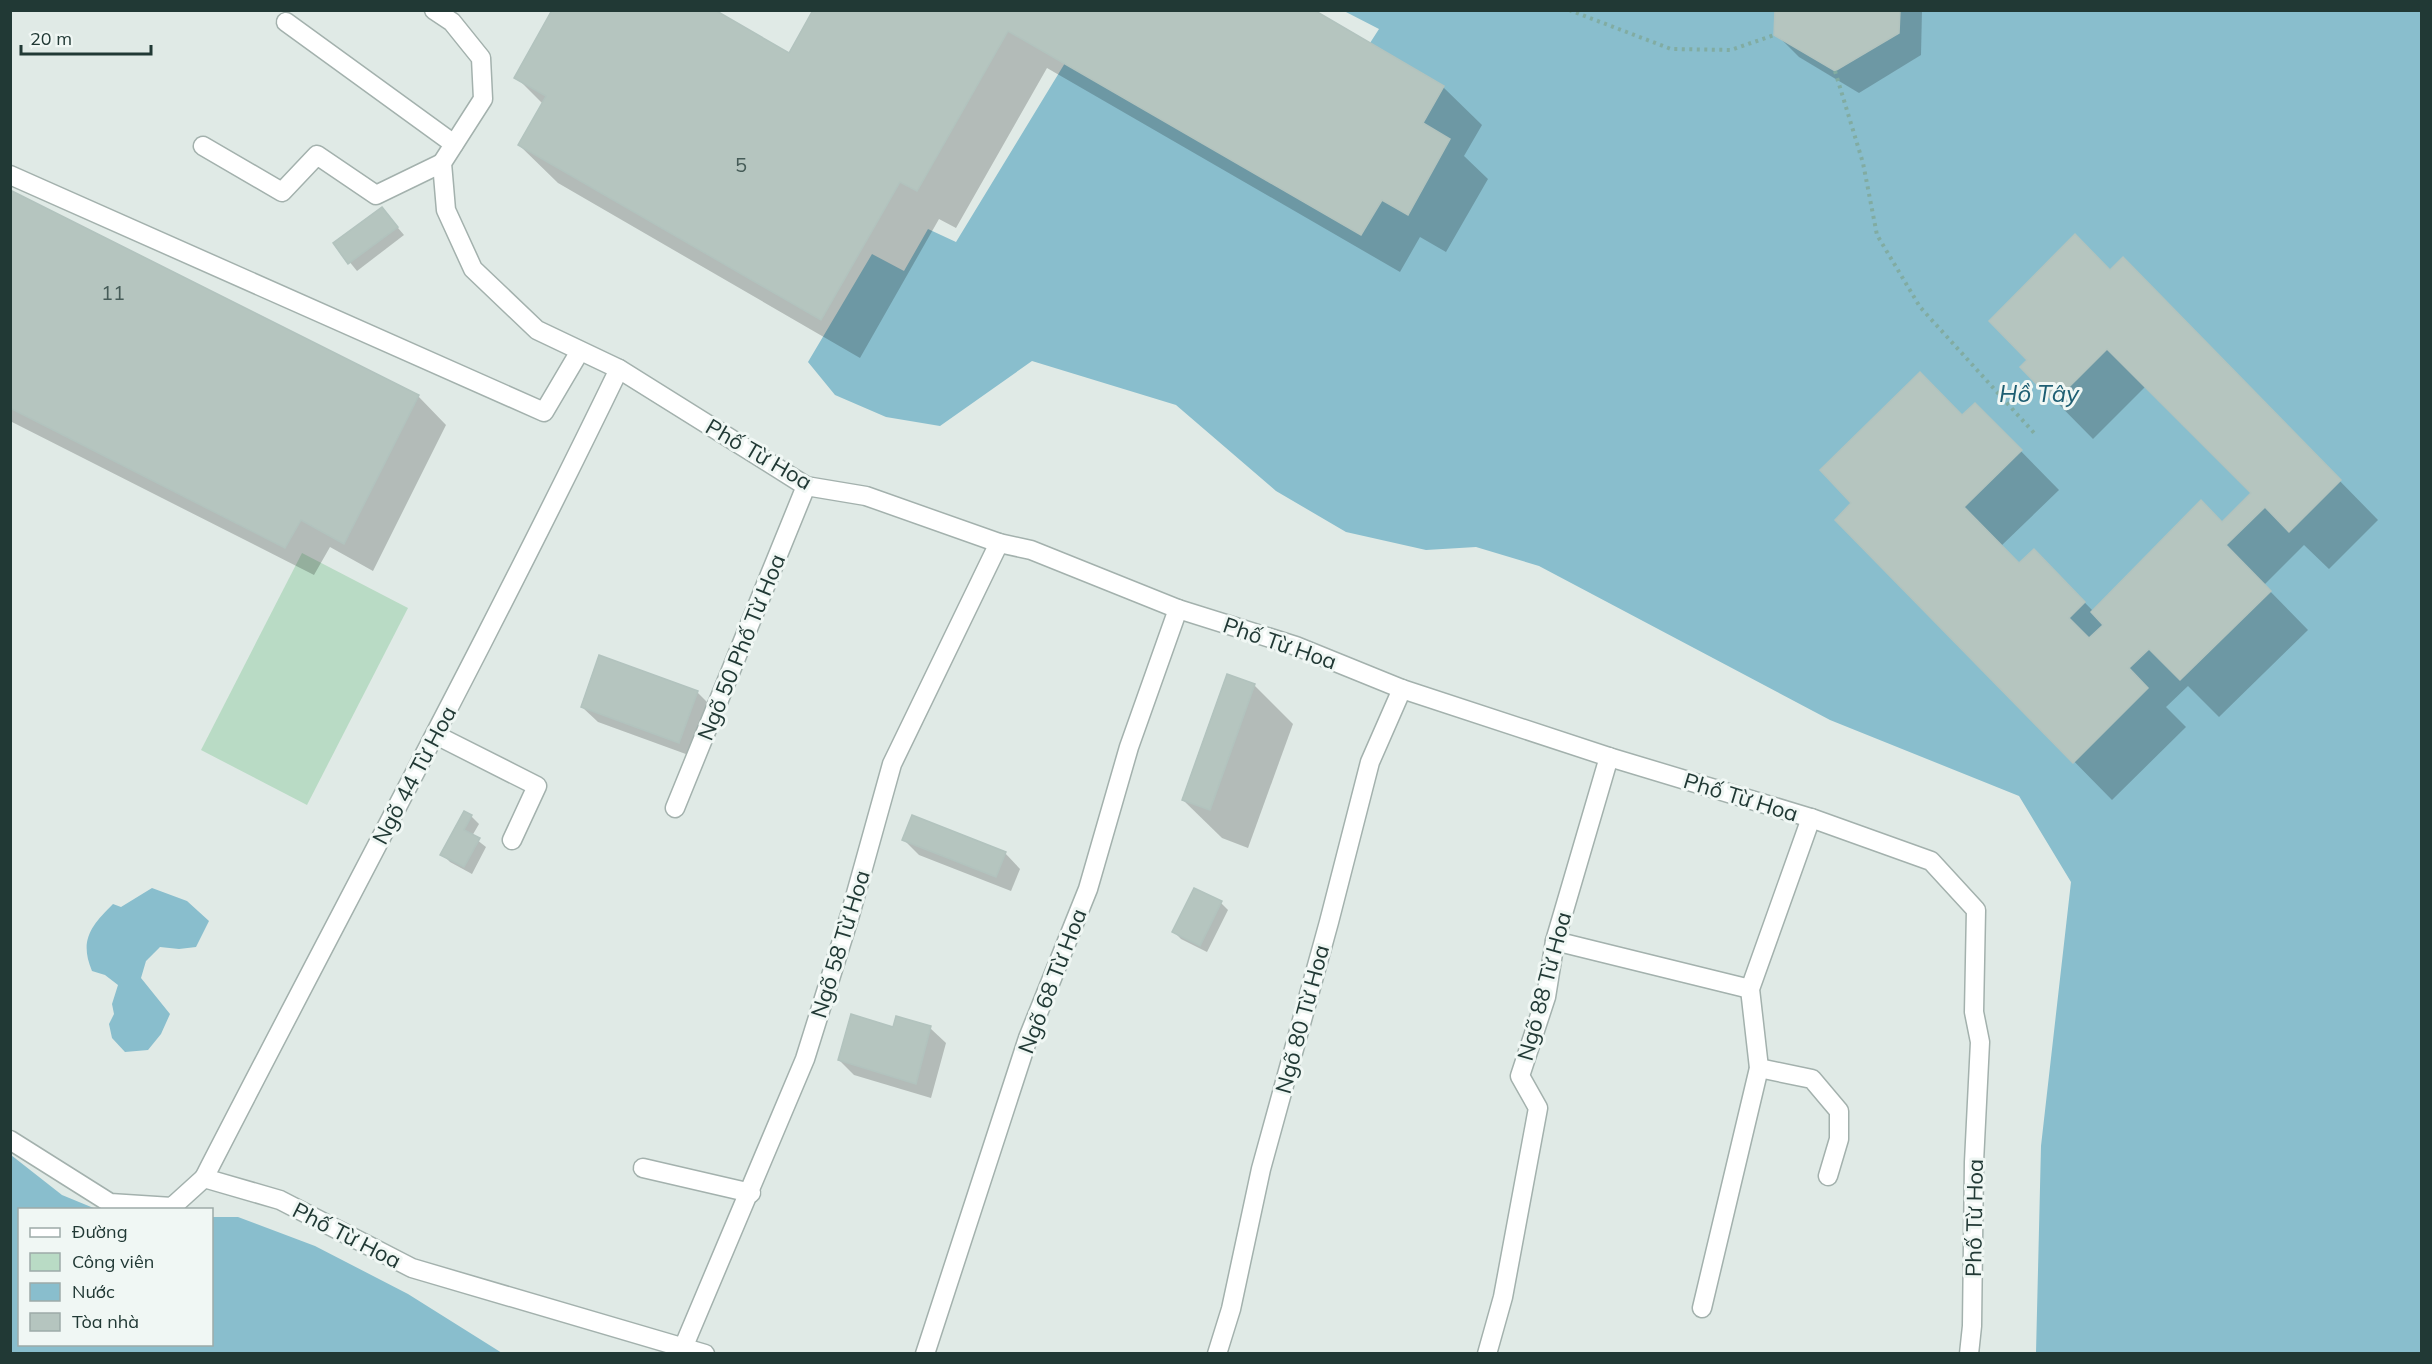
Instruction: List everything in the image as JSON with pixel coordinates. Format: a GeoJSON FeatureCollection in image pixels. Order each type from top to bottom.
{"type":"FeatureCollection","features":[{"type":"Feature","properties":{"kind":"street"},"geometry":{"type":"LineString","coordinates":[[203,146],[282,192],[317,155],[376,195],[442,163],[483,99],[482,58],[452,22],[434,10]]}},
{"type":"Feature","properties":{"kind":"street"},"geometry":{"type":"LineString","coordinates":[[286,22],[454,144]]}},
{"type":"Feature","properties":{"kind":"street","name":"Phố Từ Hoa"},"geometry":{"type":"LineString","coordinates":[[442,163],[446,210],[473,269],[537,330],[618,369],[806,486],[866,496],[999,543],[1031,550],[1178,609],[1296,646],[1402,689],[1609,757],[1811,818],[1931,861],[1977,910],[1974,1012],[1980,1042],[1974,1162],[1972,1326],[1969,1353]]}},
{"type":"Feature","properties":{"kind":"street"},"geometry":{"type":"LineString","coordinates":[[10,175],[544,412],[580,351]]}},
{"type":"Feature","properties":{"kind":"street","name":"Ngõ 44 Từ Hoa"},"geometry":{"type":"LineString","coordinates":[[204,1178],[362,870],[436,735],[618,369]]}},
{"type":"Feature","properties":{"kind":"street","name":"Ngõ 50 Phố Từ Hoa"},"geometry":{"type":"LineString","coordinates":[[675,808],[806,486]]}},
{"type":"Feature","properties":{"kind":"street","name":"Ngõ 58 Từ Hoa"},"geometry":{"type":"LineString","coordinates":[[684,1348],[751,1193],[805,1059],[850,915],[892,764],[999,543]]}},
{"type":"Feature","properties":{"kind":"street","name":"Ngõ 68 Từ Hoa"},"geometry":{"type":"LineString","coordinates":[[925,1353],[1028,1038],[1088,889],[1129,747],[1178,609]]}},
{"type":"Feature","properties":{"kind":"street","name":"Ngõ 80 Từ Hoa"},"geometry":{"type":"LineString","coordinates":[[1217,1353],[1231,1310],[1261,1169],[1370,762],[1402,689]]}},
{"type":"Feature","properties":{"kind":"street"},"geometry":{"type":"LineString","coordinates":[[436,735],[537,786],[512,840]]}},
{"type":"Feature","properties":{"kind":"street","name":"Ngõ 88 Từ Hoa"},"geometry":{"type":"LineString","coordinates":[[1487,1353],[1503,1297],[1538,1107],[1520,1076],[1546,997],[1555,941],[1609,757]]}},
{"type":"Feature","properties":{"kind":"street"},"geometry":{"type":"LineString","coordinates":[[1702,1308],[1759,1068],[1750,989],[1811,818]]}},
{"type":"Feature","properties":{"kind":"street"},"geometry":{"type":"LineString","coordinates":[[1555,941],[1750,989]]}},
{"type":"Feature","properties":{"kind":"street"},"geometry":{"type":"LineString","coordinates":[[1759,1068],[1812,1079],[1839,1111],[1839,1138],[1828,1176]]}},
{"type":"Feature","properties":{"kind":"street"},"geometry":{"type":"LineString","coordinates":[[10,1140],[111,1203],[172,1207],[204,1178]]}},
{"type":"Feature","properties":{"kind":"street"},"geometry":{"type":"LineString","coordinates":[[643,1168],[751,1193]]}},
{"type":"Feature","properties":{"kind":"street","name":"Phố Từ Hoa"},"geometry":{"type":"LineString","coordinates":[[204,1178],[280,1200],[412,1268],[705,1353]]}},
{"type":"Feature","properties":{"kind":"path"},"geometry":{"type":"LineString","coordinates":[[1569,10],[1671,49],[1731,50],[1774,35]]}},
{"type":"Feature","properties":{"kind":"path"},"geometry":{"type":"LineString","coordinates":[[1835,71],[1863,163],[1877,235],[1920,307],[2035,434]]}},
{"type":"Feature","properties":{"kind":"green space"},"geometry":{"type":"Polygon","coordinates":[[[302,553],[408,608],[307,805],[201,750],[302,553]]]}},
{"type":"Feature","properties":{"kind":"water","name":"Hồ Tây"},"geometry":{"type":"Polygon","coordinates":[[[1344,11],[2421,11],[2421,1353],[2036,1353],[2041,1146],[2071,882],[2019,796],[1830,720],[1539,566],[1476,547],[1426,550],[1346,532],[1276,491],[1176,405],[1032,361],[940,426],[886,417],[835,395],[808,362],[872,254],[904,271],[928,229],[956,242],[1065,63],[1361,235],[1382,200],[1408,215],[1450,139],[1423,123],[1444,86],[1370,43],[1379,29],[1344,11]]]}},
{"type":"Feature","properties":{"kind":"water"},"geometry":{"type":"Polygon","coordinates":[[[152,888],[187,901],[209,921],[196,947],[179,949],[160,947],[146,961],[141,978],[170,1014],[161,1034],[148,1050],[125,1052],[112,1038],[109,1024],[114,1014],[112,1004],[118,985],[105,975],[92,971],[88,960],[87,942],[93,927],[113,904],[121,907],[152,888]]]}},
{"type":"Feature","properties":{"kind":"water"},"geometry":{"type":"Polygon","coordinates":[[[11,1155],[62,1195],[94,1208],[18,1208],[18,1346],[213,1346],[213,1217],[238,1217],[315,1246],[408,1294],[502,1353],[11,1353],[11,1155]]]}},
{"type":"Feature","properties":{"kind":"building"},"geometry":{"type":"Polygon","coordinates":[[[552,10],[715,10],[789,53],[813,10],[1314,10],[1444,86],[1423,123],[1450,139],[1408,215],[1382,200],[1361,235],[1008,31],[917,191],[900,182],[821,320],[518,145],[546,96],[514,78],[552,10]]]}},
{"type":"Feature","properties":{"kind":"building"},"geometry":{"type":"Polygon","coordinates":[[[1775,10],[1900,10],[1899,33],[1835,71],[1774,35],[1775,10]]]}},
{"type":"Feature","properties":{"kind":"building"},"geometry":{"type":"Polygon","coordinates":[[[10,190],[419,395],[344,544],[301,520],[285,548],[10,408],[10,190]]]}},
{"type":"Feature","properties":{"kind":"building"},"geometry":{"type":"Polygon","coordinates":[[[382,207],[398,227],[348,264],[333,243],[382,207]]]}},
{"type":"Feature","properties":{"kind":"building"},"geometry":{"type":"Polygon","coordinates":[[[2075,234],[2110,270],[2123,257],[2341,480],[2289,532],[2265,507],[2226,545],[2271,591],[2180,680],[2149,649],[2129,668],[2148,688],[2073,763],[1835,520],[1851,503],[1820,470],[1920,372],[1962,415],[1975,403],[2022,450],[1964,507],[2019,563],[2034,549],[2085,602],[2069,618],[2089,638],[2103,625],[2091,612],[2201,500],[2222,522],[2251,493],[2107,349],[2054,402],[2020,367],[2027,360],[1989,321],[2075,234]]]}},
{"type":"Feature","properties":{"kind":"building"},"geometry":{"type":"Polygon","coordinates":[[[599,655],[698,691],[679,743],[581,707],[599,655]]]}},
{"type":"Feature","properties":{"kind":"building"},"geometry":{"type":"Polygon","coordinates":[[[1227,674],[1255,684],[1210,810],[1182,800],[1227,674]]]}},
{"type":"Feature","properties":{"kind":"building"},"geometry":{"type":"Polygon","coordinates":[[[464,811],[472,815],[464,830],[480,838],[464,867],[440,855],[464,811]]]}},
{"type":"Feature","properties":{"kind":"building"},"geometry":{"type":"Polygon","coordinates":[[[912,815],[1006,852],[996,877],[902,840],[912,815]]]}},
{"type":"Feature","properties":{"kind":"building"},"geometry":{"type":"Polygon","coordinates":[[[1194,888],[1222,901],[1200,946],[1172,932],[1194,888]]]}},
{"type":"Feature","properties":{"kind":"building"},"geometry":{"type":"Polygon","coordinates":[[[851,1014],[893,1027],[896,1016],[931,1026],[916,1084],[838,1060],[851,1014]]]}}]}
